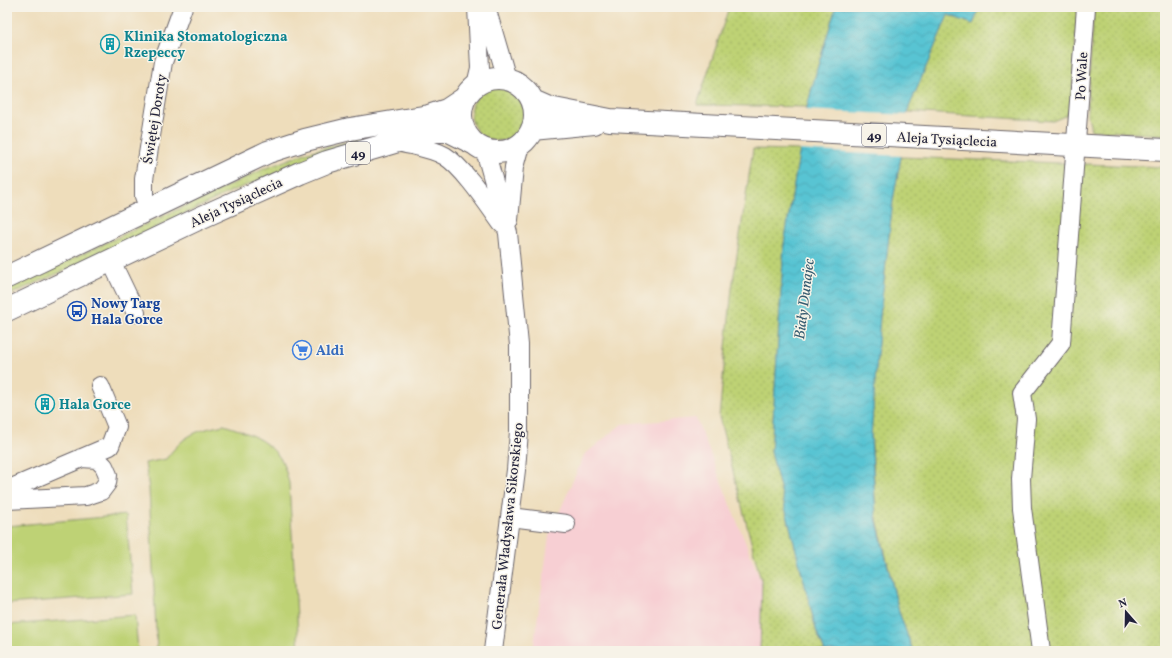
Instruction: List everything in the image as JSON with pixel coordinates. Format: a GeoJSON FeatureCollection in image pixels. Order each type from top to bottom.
{"type":"FeatureCollection","features":[{"type":"Feature","properties":{"kind":"main road","name":"49"},"geometry":{"type":"LineString","coordinates":[[7,277],[268,152],[305,140],[350,129],[430,116],[448,110],[470,92],[494,78],[507,79]]}},
{"type":"Feature","properties":{"kind":"main road"},"geometry":{"type":"LineString","coordinates":[[507,79],[520,84],[533,101],[535,115],[526,137]]}},
{"type":"Feature","properties":{"kind":"main road"},"geometry":{"type":"LineString","coordinates":[[470,92],[461,116],[463,128],[479,146]]}},
{"type":"Feature","properties":{"kind":"main road","name":"Aleja Tysiąclecia"},"geometry":{"type":"LineString","coordinates":[[533,101],[549,108],[610,120],[988,142],[1165,150]]}},
{"type":"Feature","properties":{"kind":"main road","name":"Aleja Tysiąclecia"},"geometry":{"type":"LineString","coordinates":[[526,137],[610,120]]}},
{"type":"Feature","properties":{"kind":"main road","name":"Aleja Tysiąclecia"},"geometry":{"type":"LineString","coordinates":[[7,310],[300,173],[334,160],[398,142],[420,133],[449,131],[479,146]]}},
{"type":"Feature","properties":{"kind":"main road","name":"49"},"geometry":{"type":"LineString","coordinates":[[479,146],[499,152],[508,151],[526,137]]}},
{"type":"Feature","properties":{"kind":"street","name":"Świętej Doroty"},"geometry":{"type":"LineString","coordinates":[[149,210],[144,196],[144,179],[163,62],[183,7]]}},
{"type":"Feature","properties":{"kind":"street"},"geometry":{"type":"LineString","coordinates":[[470,92],[480,68],[477,7]]}},
{"type":"Feature","properties":{"kind":"street"},"geometry":{"type":"LineString","coordinates":[[486,7],[507,79]]}},
{"type":"Feature","properties":{"kind":"street","name":"Po Wale"},"geometry":{"type":"LineString","coordinates":[[1041,651],[1022,508],[1021,479],[1026,419],[1022,393],[1061,343],[1068,232],[1077,146],[1086,7]]}},
{"type":"Feature","properties":{"kind":"street","name":"Generała Władysława Sikorskiego"},"geometry":{"type":"LineString","coordinates":[[493,651],[511,517],[518,431],[519,345],[508,233],[514,167],[526,137]]}},
{"type":"Feature","properties":{"kind":"street"},"geometry":{"type":"LineString","coordinates":[[398,142],[424,148],[444,156],[456,166],[508,233]]}},
{"type":"Feature","properties":{"kind":"street","name":"Generała Władysława Sikorskiego"},"geometry":{"type":"LineString","coordinates":[[479,146],[508,233]]}},
{"type":"Feature","properties":{"kind":"street"},"geometry":{"type":"LineString","coordinates":[[111,261],[136,313]]}},
{"type":"Feature","properties":{"kind":"street"},"geometry":{"type":"LineString","coordinates":[[7,490],[110,446],[117,427],[100,386]]}},
{"type":"Feature","properties":{"kind":"street"},"geometry":{"type":"LineString","coordinates":[[7,500],[86,496],[101,491],[107,482],[108,475],[104,466],[97,459],[82,458]]}},
{"type":"Feature","properties":{"kind":"street"},"geometry":{"type":"LineString","coordinates":[[511,517],[566,524]]}},
{"type":"Feature","properties":{"kind":"shaded area"},"geometry":{"type":"Polygon","coordinates":[[[696,418],[762,584],[760,651],[533,651],[549,536],[584,455],[622,424],[696,418]]]}},
{"type":"Feature","properties":{"kind":"green space"},"geometry":{"type":"Polygon","coordinates":[[[729,7],[836,7],[807,107],[697,105],[729,7]]]}},
{"type":"Feature","properties":{"kind":"green space"},"geometry":{"type":"Polygon","coordinates":[[[980,7],[1078,7],[1072,97],[1067,115],[1053,121],[907,112],[948,15],[973,24],[980,7]]]}},
{"type":"Feature","properties":{"kind":"green space"},"geometry":{"type":"Polygon","coordinates":[[[1094,7],[1165,7],[1165,135],[1091,130],[1087,112],[1094,7]]]}},
{"type":"Feature","properties":{"kind":"green space"},"geometry":{"type":"Polygon","coordinates":[[[498,87],[508,89],[517,95],[523,104],[525,114],[523,124],[517,133],[508,139],[498,141],[488,139],[479,133],[473,124],[471,114],[473,104],[479,95],[488,89],[498,87]]]}},
{"type":"Feature","properties":{"kind":"green space"},"geometry":{"type":"Polygon","coordinates":[[[373,135],[379,137],[234,190],[93,258],[7,296],[7,289],[266,168],[308,152],[373,135]]]}},
{"type":"Feature","properties":{"kind":"green space"},"geometry":{"type":"Polygon","coordinates":[[[753,149],[800,150],[784,244],[771,452],[817,633],[825,651],[760,651],[762,584],[719,417],[732,288],[753,149]]]}},
{"type":"Feature","properties":{"kind":"green space"},"geometry":{"type":"Polygon","coordinates":[[[901,157],[1165,167],[1165,651],[913,651],[899,612],[876,514],[871,430],[880,316],[893,200],[901,157]]]}},
{"type":"Feature","properties":{"kind":"green space"},"geometry":{"type":"Polygon","coordinates":[[[224,425],[249,434],[264,442],[277,454],[285,469],[289,483],[299,651],[157,651],[149,489],[145,463],[166,459],[179,444],[191,435],[205,429],[224,425]]]}},
{"type":"Feature","properties":{"kind":"green space"},"geometry":{"type":"Polygon","coordinates":[[[126,515],[133,594],[7,604],[7,526],[126,515]]]}},
{"type":"Feature","properties":{"kind":"green space"},"geometry":{"type":"Polygon","coordinates":[[[135,615],[138,651],[9,651],[7,625],[135,615]]]}},
{"type":"Feature","properties":{"kind":"water","name":"Biały Dunajec"},"geometry":{"type":"Polygon","coordinates":[[[836,7],[980,7],[973,24],[948,15],[907,112],[893,200],[880,316],[871,437],[876,518],[899,612],[913,651],[825,651],[817,633],[771,452],[784,244],[807,107],[836,7]]]}},
{"type":"Feature","properties":{"kind":"pier"},"geometry":{"type":"Polygon","coordinates":[[[804,110],[908,115],[903,156],[798,150],[804,110]]]}},
{"type":"Feature","properties":{"kind":"place","name":"Klinika Stomatologiczna Rzepeccy"},"geometry":{"type":"Point","coordinates":[110,44]}},
{"type":"Feature","properties":{"kind":"place","name":"Nowy Targ Hala Gorce"},"geometry":{"type":"Point","coordinates":[77,311]}},
{"type":"Feature","properties":{"kind":"place","name":"Aldi"},"geometry":{"type":"Point","coordinates":[302,350]}},
{"type":"Feature","properties":{"kind":"place","name":"Hala Gorce"},"geometry":{"type":"Point","coordinates":[45,404]}}]}
